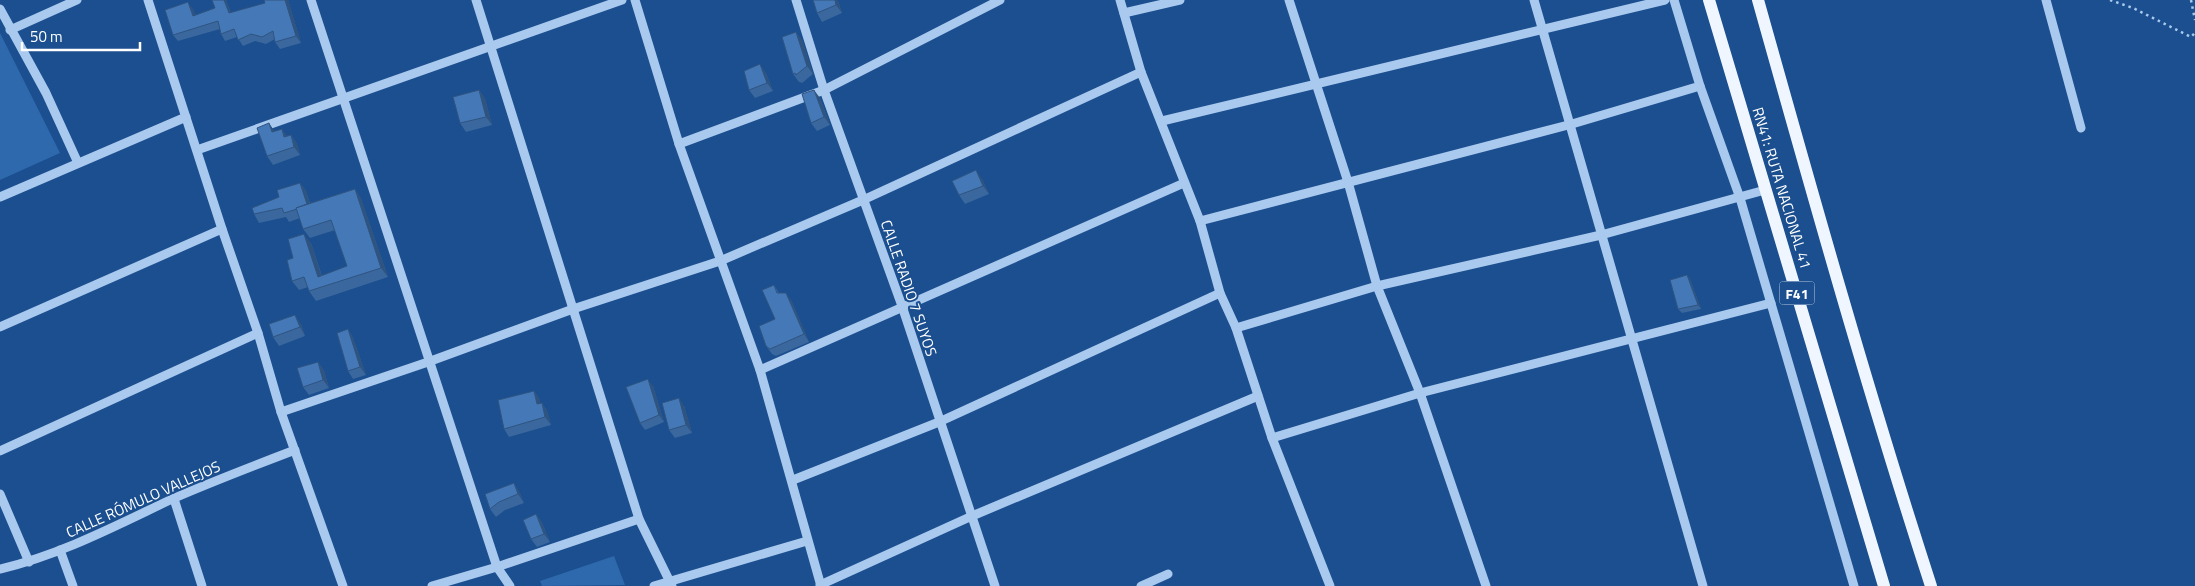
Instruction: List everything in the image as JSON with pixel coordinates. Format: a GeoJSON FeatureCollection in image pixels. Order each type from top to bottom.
{"type":"FeatureCollection","features":[{"type":"Feature","properties":{"kind":"main road","name":"RN41: RUTA NACIONAL 41"},"geometry":{"type":"LineString","coordinates":[[1709,0],[1884,586]]}},
{"type":"Feature","properties":{"kind":"main road","name":"RN41: RUTA NACIONAL 41"},"geometry":{"type":"LineString","coordinates":[[1758,0],[1904,503],[1932,586]]}},
{"type":"Feature","properties":{"kind":"street"},"geometry":{"type":"LineString","coordinates":[[10,30],[77,0]]}},
{"type":"Feature","properties":{"kind":"street"},"geometry":{"type":"LineString","coordinates":[[148,0],[222,229],[258,333],[281,412],[343,586]]}},
{"type":"Feature","properties":{"kind":"street"},"geometry":{"type":"LineString","coordinates":[[311,0],[428,362],[497,567],[510,586]]}},
{"type":"Feature","properties":{"kind":"street"},"geometry":{"type":"LineString","coordinates":[[476,0],[639,519],[671,584]]}},
{"type":"Feature","properties":{"kind":"street"},"geometry":{"type":"LineString","coordinates":[[197,150],[622,0]]}},
{"type":"Feature","properties":{"kind":"street"},"geometry":{"type":"LineString","coordinates":[[635,0],[679,144],[760,370],[793,480],[807,541],[821,585],[972,516],[1258,396]]}},
{"type":"Feature","properties":{"kind":"street","name":"CALLE RADIO 7 SUYOS"},"geometry":{"type":"LineString","coordinates":[[796,0],[824,90],[902,306],[994,586]]}},
{"type":"Feature","properties":{"kind":"street"},"geometry":{"type":"LineString","coordinates":[[679,144],[824,90],[1000,0]]}},
{"type":"Feature","properties":{"kind":"street"},"geometry":{"type":"LineString","coordinates":[[1120,0],[1141,72],[1200,221],[1220,294],[1236,328],[1272,438],[1330,586]]}},
{"type":"Feature","properties":{"kind":"street"},"geometry":{"type":"LineString","coordinates":[[1124,13],[1180,0]]}},
{"type":"Feature","properties":{"kind":"street"},"geometry":{"type":"LineString","coordinates":[[1289,0],[1348,182],[1377,286],[1420,393],[1486,586]]}},
{"type":"Feature","properties":{"kind":"street"},"geometry":{"type":"LineString","coordinates":[[1534,0],[1572,124],[1631,340],[1703,586]]}},
{"type":"Feature","properties":{"kind":"street"},"geometry":{"type":"LineString","coordinates":[[1162,121],[1665,0]]}},
{"type":"Feature","properties":{"kind":"street"},"geometry":{"type":"LineString","coordinates":[[1674,0],[1700,86],[1740,198],[1854,586]]}},
{"type":"Feature","properties":{"kind":"street"},"geometry":{"type":"LineString","coordinates":[[2046,0],[2081,128]]}},
{"type":"Feature","properties":{"kind":"street"},"geometry":{"type":"LineString","coordinates":[[0,9],[46,93],[78,163]]}},
{"type":"Feature","properties":{"kind":"street"},"geometry":{"type":"LineString","coordinates":[[281,412],[428,362],[573,309],[720,261],[863,200],[1141,72]]}},
{"type":"Feature","properties":{"kind":"street"},"geometry":{"type":"LineString","coordinates":[[1200,221],[1572,124],[1700,86]]}},
{"type":"Feature","properties":{"kind":"street"},"geometry":{"type":"LineString","coordinates":[[0,197],[186,117]]}},
{"type":"Feature","properties":{"kind":"street"},"geometry":{"type":"LineString","coordinates":[[760,370],[1184,183]]}},
{"type":"Feature","properties":{"kind":"street"},"geometry":{"type":"LineString","coordinates":[[1236,328],[1377,286],[1601,234],[1766,190]]}},
{"type":"Feature","properties":{"kind":"street"},"geometry":{"type":"LineString","coordinates":[[0,327],[222,229]]}},
{"type":"Feature","properties":{"kind":"street"},"geometry":{"type":"LineString","coordinates":[[793,480],[939,422],[1220,294]]}},
{"type":"Feature","properties":{"kind":"street"},"geometry":{"type":"LineString","coordinates":[[1272,438],[1420,393],[1771,303]]}},
{"type":"Feature","properties":{"kind":"street"},"geometry":{"type":"LineString","coordinates":[[0,451],[258,333]]}},
{"type":"Feature","properties":{"kind":"street","name":"CALLE RÓMULO VALLEJOS"},"geometry":{"type":"LineString","coordinates":[[0,569],[29,562],[60,550],[174,499],[295,450]]}},
{"type":"Feature","properties":{"kind":"street"},"geometry":{"type":"LineString","coordinates":[[0,494],[29,562]]}},
{"type":"Feature","properties":{"kind":"street"},"geometry":{"type":"LineString","coordinates":[[174,499],[202,586]]}},
{"type":"Feature","properties":{"kind":"street"},"geometry":{"type":"LineString","coordinates":[[432,586],[497,567],[639,519]]}},
{"type":"Feature","properties":{"kind":"street"},"geometry":{"type":"LineString","coordinates":[[654,586],[671,584],[807,541]]}},
{"type":"Feature","properties":{"kind":"street"},"geometry":{"type":"LineString","coordinates":[[60,550],[73,586]]}},
{"type":"Feature","properties":{"kind":"street"},"geometry":{"type":"LineString","coordinates":[[1141,586],[1168,574]]}},
{"type":"Feature","properties":{"kind":"path"},"geometry":{"type":"LineString","coordinates":[[2110,0],[2133,8],[2191,38],[2195,33]]}},
{"type":"Feature","properties":{"kind":"path"},"geometry":{"type":"LineString","coordinates":[[2191,0],[2195,20]]}},
{"type":"Feature","properties":{"kind":"shaded area"},"geometry":{"type":"Polygon","coordinates":[[[0,33],[60,153],[0,180],[0,33]]]}},
{"type":"Feature","properties":{"kind":"shaded area"},"geometry":{"type":"Polygon","coordinates":[[[614,556],[625,585],[542,586],[540,581],[614,556]]]}},
{"type":"Feature","properties":{"kind":"building"},"geometry":{"type":"Polygon","coordinates":[[[212,0],[224,0],[229,13],[265,3],[264,0],[285,0],[296,36],[275,42],[273,31],[262,37],[251,34],[238,40],[234,29],[221,34],[218,21],[173,35],[165,10],[188,2],[193,16],[215,8],[212,0]]]}},
{"type":"Feature","properties":{"kind":"building"},"geometry":{"type":"Polygon","coordinates":[[[813,0],[835,0],[836,5],[817,13],[813,0]]]}},
{"type":"Feature","properties":{"kind":"building"},"geometry":{"type":"Polygon","coordinates":[[[796,32],[807,66],[796,75],[795,73],[793,74],[782,37],[796,32]]]}},
{"type":"Feature","properties":{"kind":"building"},"geometry":{"type":"Polygon","coordinates":[[[760,64],[767,83],[749,90],[744,71],[760,64]]]}},
{"type":"Feature","properties":{"kind":"building"},"geometry":{"type":"Polygon","coordinates":[[[479,90],[486,117],[460,123],[453,97],[479,90]]]}},
{"type":"Feature","properties":{"kind":"building"},"geometry":{"type":"Polygon","coordinates":[[[814,90],[824,117],[811,123],[802,94],[814,90]]]}},
{"type":"Feature","properties":{"kind":"building"},"geometry":{"type":"Polygon","coordinates":[[[269,123],[272,132],[282,129],[284,137],[291,135],[294,147],[267,156],[257,128],[269,123]]]}},
{"type":"Feature","properties":{"kind":"building"},"geometry":{"type":"Polygon","coordinates":[[[976,170],[983,186],[959,195],[952,181],[976,170]]]}},
{"type":"Feature","properties":{"kind":"building"},"geometry":{"type":"Polygon","coordinates":[[[300,183],[307,204],[284,213],[282,208],[254,214],[252,208],[279,197],[277,190],[300,183]]]}},
{"type":"Feature","properties":{"kind":"building"},"geometry":{"type":"Polygon","coordinates":[[[355,189],[381,268],[309,291],[304,277],[292,281],[287,260],[293,258],[288,239],[304,234],[318,277],[347,266],[331,220],[303,229],[296,208],[355,189]]]}},
{"type":"Feature","properties":{"kind":"building"},"geometry":{"type":"Polygon","coordinates":[[[1687,275],[1698,305],[1678,309],[1670,280],[1687,275]]]}},
{"type":"Feature","properties":{"kind":"building"},"geometry":{"type":"Polygon","coordinates":[[[774,285],[777,293],[786,293],[804,334],[770,349],[766,346],[759,326],[775,319],[762,290],[774,285]]]}},
{"type":"Feature","properties":{"kind":"building"},"geometry":{"type":"Polygon","coordinates":[[[295,315],[300,327],[273,337],[269,324],[295,315]]]}},
{"type":"Feature","properties":{"kind":"building"},"geometry":{"type":"Polygon","coordinates":[[[348,329],[360,367],[348,371],[337,333],[348,329]]]}},
{"type":"Feature","properties":{"kind":"building"},"geometry":{"type":"Polygon","coordinates":[[[318,362],[323,380],[303,387],[297,368],[318,362]]]}},
{"type":"Feature","properties":{"kind":"building"},"geometry":{"type":"Polygon","coordinates":[[[648,379],[659,415],[640,423],[626,387],[648,379]]]}},
{"type":"Feature","properties":{"kind":"building"},"geometry":{"type":"Polygon","coordinates":[[[534,391],[537,404],[542,403],[545,417],[504,429],[498,400],[534,391]]]}},
{"type":"Feature","properties":{"kind":"building"},"geometry":{"type":"Polygon","coordinates":[[[679,398],[686,425],[669,430],[662,403],[679,398]]]}},
{"type":"Feature","properties":{"kind":"building"},"geometry":{"type":"Polygon","coordinates":[[[514,483],[518,494],[499,502],[490,509],[485,494],[514,483]]]}},
{"type":"Feature","properties":{"kind":"building"},"geometry":{"type":"Polygon","coordinates":[[[536,514],[544,534],[531,539],[523,520],[536,514]]]}}]}
